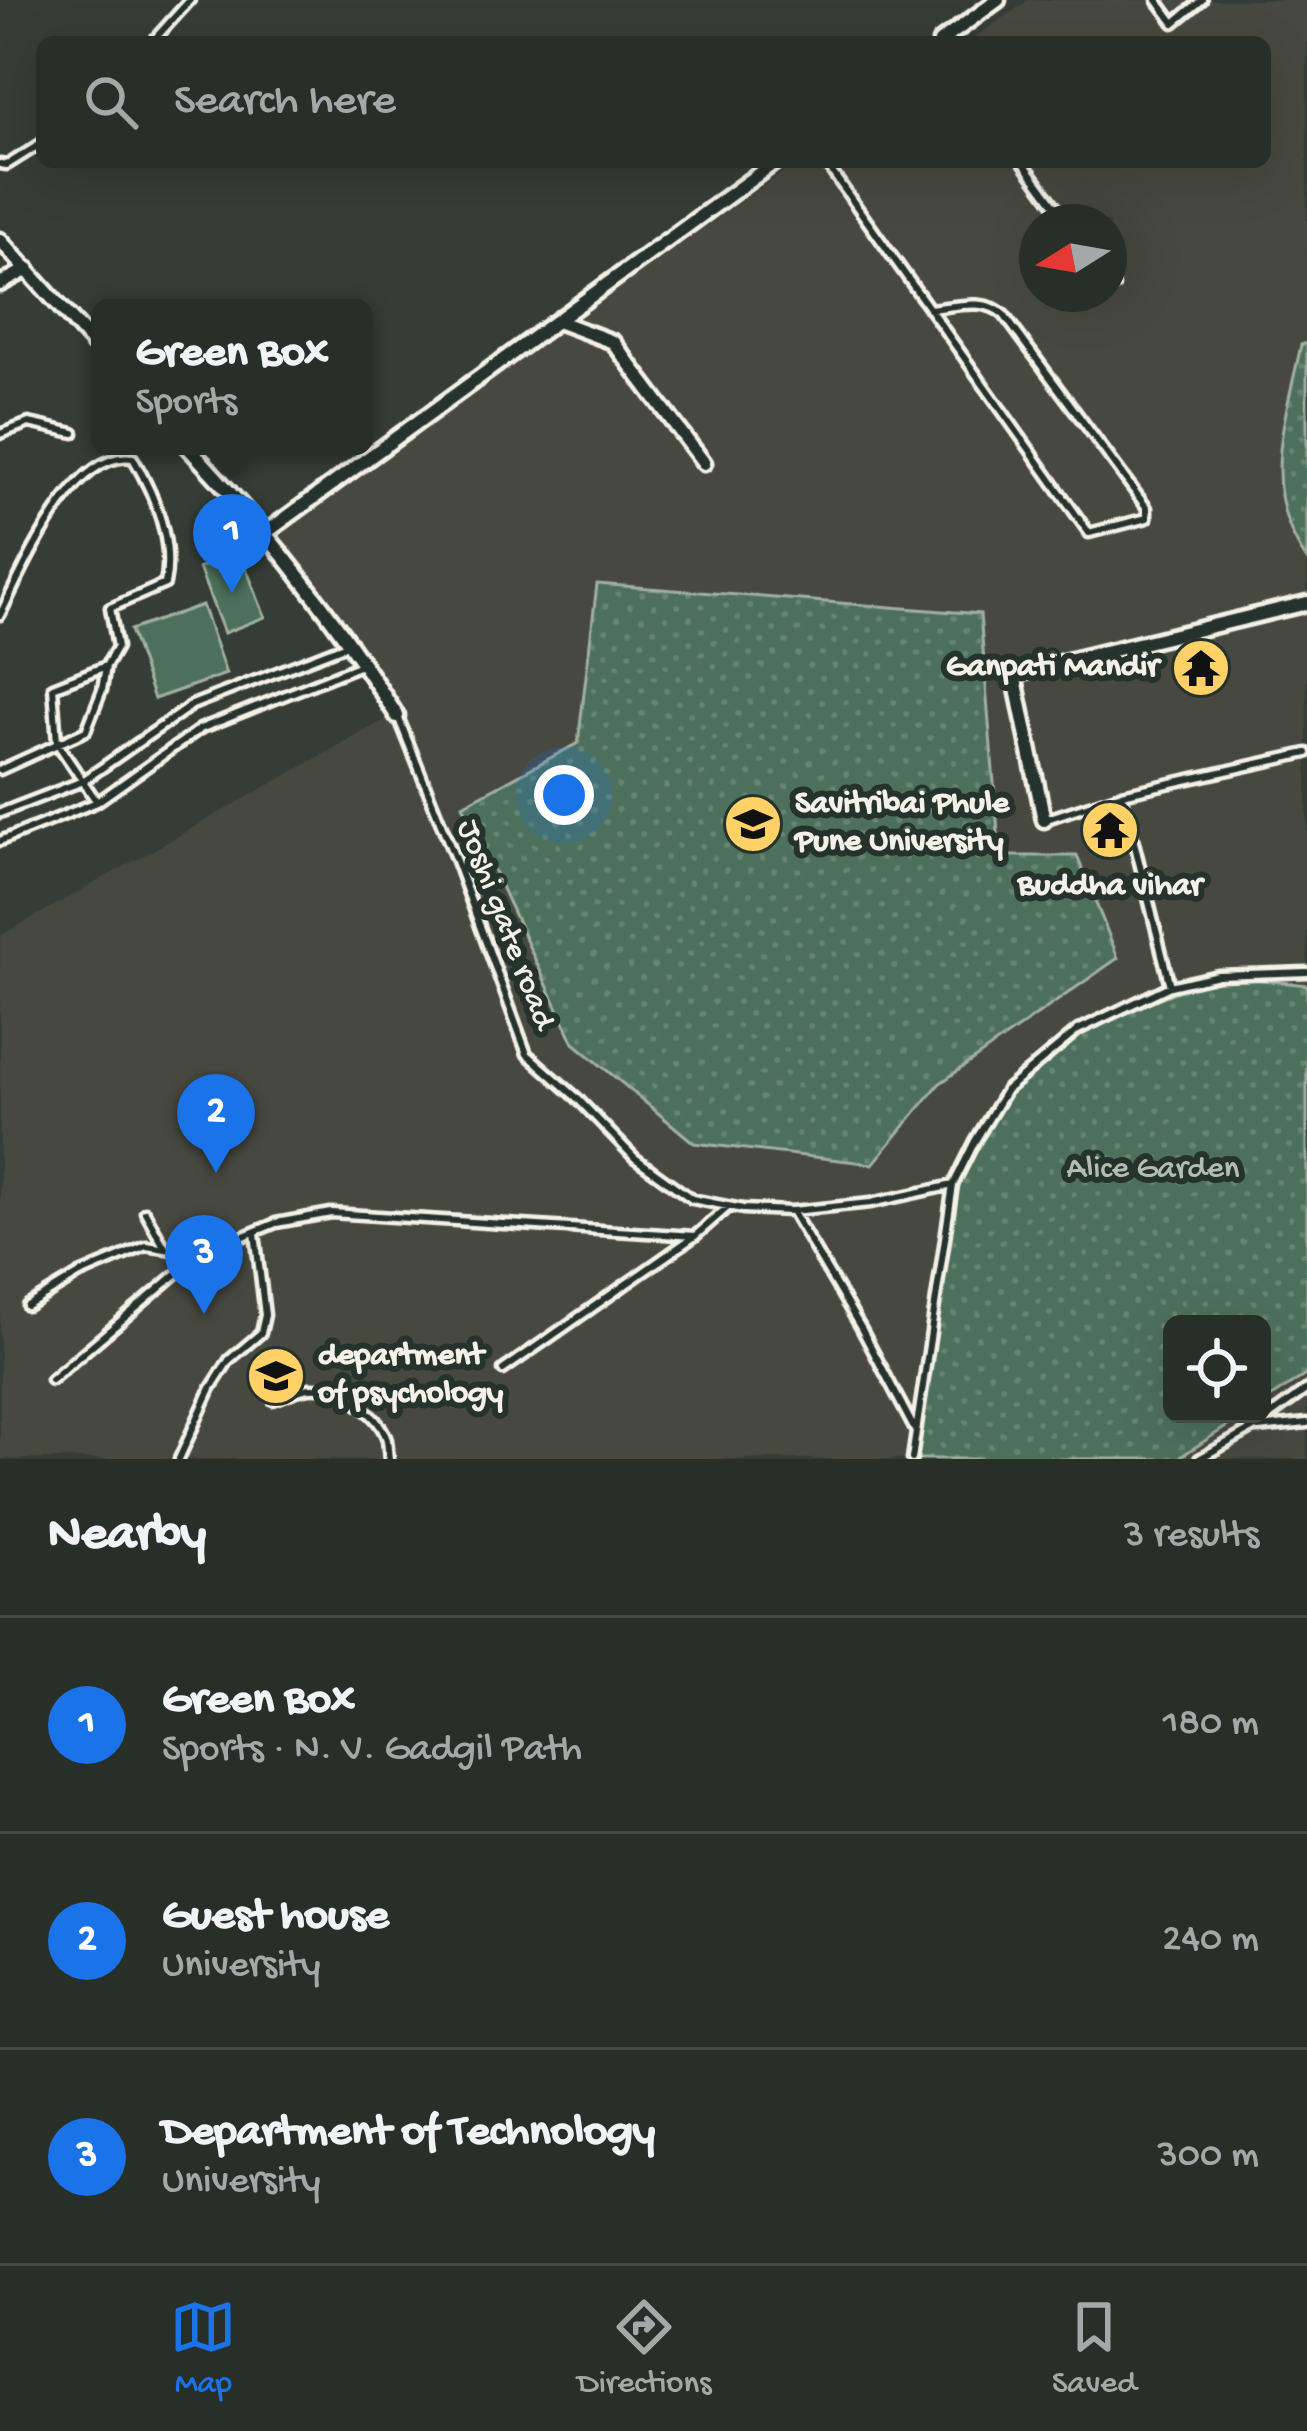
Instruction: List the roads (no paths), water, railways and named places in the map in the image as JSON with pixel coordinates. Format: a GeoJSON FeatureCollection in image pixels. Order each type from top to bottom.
{"type":"FeatureCollection","features":[{"type":"Feature","properties":{"kind":"street"},"geometry":{"type":"LineString","coordinates":[[948,36],[998,0]]}},
{"type":"Feature","properties":{"kind":"street"},"geometry":{"type":"LineString","coordinates":[[373,454],[768,168]]}},
{"type":"Feature","properties":{"kind":"street"},"geometry":{"type":"LineString","coordinates":[[0,240],[91,341]]}},
{"type":"Feature","properties":{"kind":"street"},"geometry":{"type":"LineString","coordinates":[[0,284],[28,269]]}},
{"type":"Feature","properties":{"kind":"street"},"geometry":{"type":"LineString","coordinates":[[556,321],[613,342],[704,463]]}},
{"type":"Feature","properties":{"kind":"street"},"geometry":{"type":"LineString","coordinates":[[196,455],[239,501],[350,644],[397,716]]}},
{"type":"Feature","properties":{"kind":"street"},"geometry":{"type":"LineString","coordinates":[[264,534],[372,455]]}},
{"type":"Feature","properties":{"kind":"street"},"geometry":{"type":"LineString","coordinates":[[1044,820],[1014,674],[1307,603]]}},
{"type":"Feature","properties":{"kind":"lane"},"geometry":{"type":"LineString","coordinates":[[157,36],[190,0]]}},
{"type":"Feature","properties":{"kind":"lane"},"geometry":{"type":"LineString","coordinates":[[1157,0],[1174,22],[1202,0]]}},
{"type":"Feature","properties":{"kind":"lane"},"geometry":{"type":"LineString","coordinates":[[0,164],[8,165],[36,146]]}},
{"type":"Feature","properties":{"kind":"lane"},"geometry":{"type":"LineString","coordinates":[[829,168],[929,309],[1089,532],[1147,518],[1147,508],[995,306],[929,309]]}},
{"type":"Feature","properties":{"kind":"lane"},"geometry":{"type":"LineString","coordinates":[[1027,168],[1054,204]]}},
{"type":"Feature","properties":{"kind":"lane"},"geometry":{"type":"LineString","coordinates":[[0,434],[29,423],[74,433]]}},
{"type":"Feature","properties":{"kind":"lane"},"geometry":{"type":"LineString","coordinates":[[0,615],[42,535],[79,481],[107,459],[133,458],[163,527],[165,584],[110,608],[117,646],[86,730],[0,770]]}},
{"type":"Feature","properties":{"kind":"lane"},"geometry":{"type":"LineString","coordinates":[[0,813],[83,781],[192,705],[350,644]]}},
{"type":"Feature","properties":{"kind":"lane"},"geometry":{"type":"LineString","coordinates":[[0,841],[97,802],[200,729],[365,664]]}},
{"type":"Feature","properties":{"kind":"lane"},"geometry":{"type":"LineString","coordinates":[[97,802],[57,743],[53,687],[106,666]]}},
{"type":"Feature","properties":{"kind":"lane","name":"Joshi gate road"},"geometry":{"type":"LineString","coordinates":[[397,716],[527,1054],[578,1098],[635,1158],[692,1199],[729,1206],[792,1211],[871,1203],[953,1185]]}},
{"type":"Feature","properties":{"kind":"lane"},"geometry":{"type":"LineString","coordinates":[[1044,820],[1122,794],[1307,754]]}},
{"type":"Feature","properties":{"kind":"lane"},"geometry":{"type":"LineString","coordinates":[[1122,794],[1170,986]]}},
{"type":"Feature","properties":{"kind":"lane"},"geometry":{"type":"LineString","coordinates":[[912,1459],[953,1185],[1006,1090],[1078,1030],[1170,986],[1218,975],[1307,972]]}},
{"type":"Feature","properties":{"kind":"lane"},"geometry":{"type":"LineString","coordinates":[[503,1370],[694,1236],[729,1206]]}},
{"type":"Feature","properties":{"kind":"lane"},"geometry":{"type":"LineString","coordinates":[[792,1211],[916,1432]]}},
{"type":"Feature","properties":{"kind":"lane"},"geometry":{"type":"LineString","coordinates":[[145,1212],[165,1248]]}},
{"type":"Feature","properties":{"kind":"lane"},"geometry":{"type":"LineString","coordinates":[[51,1380],[200,1254],[290,1220],[331,1213],[694,1236]]}},
{"type":"Feature","properties":{"kind":"lane"},"geometry":{"type":"LineString","coordinates":[[179,1459],[229,1360],[262,1333],[264,1294],[254,1232]]}},
{"type":"Feature","properties":{"kind":"lane"},"geometry":{"type":"LineString","coordinates":[[27,1306],[80,1274],[146,1246],[200,1254]]}},
{"type":"Feature","properties":{"kind":"lane"},"geometry":{"type":"LineString","coordinates":[[273,1400],[310,1388],[333,1392],[372,1415],[386,1437],[389,1459]]}},
{"type":"Feature","properties":{"kind":"lane"},"geometry":{"type":"LineString","coordinates":[[1199,1459],[1252,1429],[1307,1389]]}},
{"type":"Feature","properties":{"kind":"lane"},"geometry":{"type":"LineString","coordinates":[[1252,1429],[1307,1423]]}},
{"type":"Feature","properties":{"kind":"place","name":"Green Box"},"geometry":{"type":"Point","coordinates":[232,593]}},
{"type":"Feature","properties":{"kind":"place","name":"Ganpati Mandir"},"geometry":{"type":"Point","coordinates":[1201,668]}},
{"type":"Feature","properties":{"kind":"place","name":"Savitribai Phule Pune University"},"geometry":{"type":"Point","coordinates":[753,824]}},
{"type":"Feature","properties":{"kind":"place","name":"Buddha vihar"},"geometry":{"type":"Point","coordinates":[1110,830]}},
{"type":"Feature","properties":{"kind":"place","name":"Guest house"},"geometry":{"type":"Point","coordinates":[216,1173]}},
{"type":"Feature","properties":{"kind":"place","name":"Department of Technology"},"geometry":{"type":"Point","coordinates":[204,1314]}},
{"type":"Feature","properties":{"kind":"place","name":"department of psychology"},"geometry":{"type":"Point","coordinates":[276,1376]}},
{"type":"Feature","properties":{"kind":"park label","name":"Alice Garden"},"geometry":{"type":"Point","coordinates":[1153,1170]}}]}
